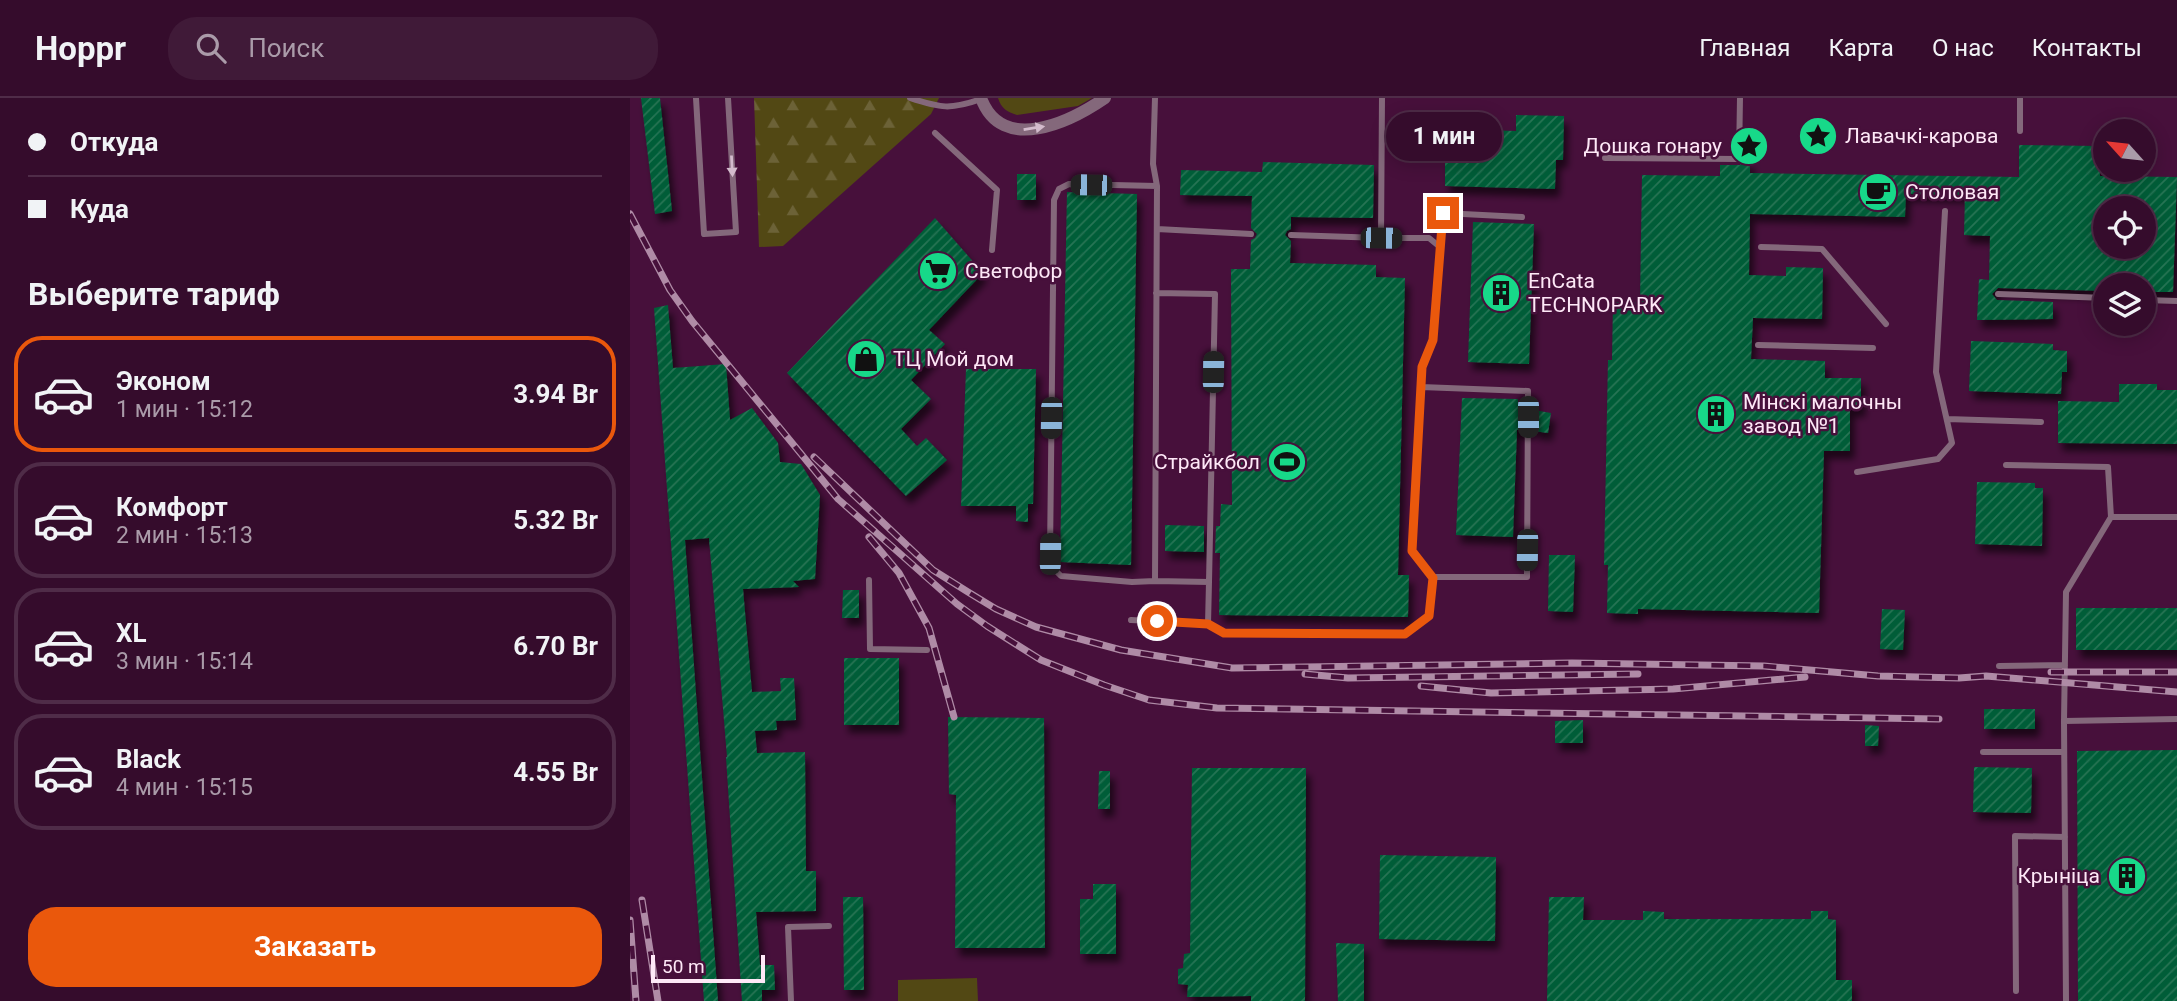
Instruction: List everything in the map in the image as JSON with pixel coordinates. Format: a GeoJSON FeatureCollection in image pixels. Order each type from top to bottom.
{"type":"FeatureCollection","features":[{"type":"Feature","properties":{"kind":"street"},"geometry":{"type":"LineString","coordinates":[[981,98],[986,111],[995,122],[1013,129],[1029,130],[1086,111],[1105,98]]}},
{"type":"Feature","properties":{"kind":"lane"},"geometry":{"type":"LineString","coordinates":[[696,98],[704,234],[736,232],[729,98]]}},
{"type":"Feature","properties":{"kind":"lane"},"geometry":{"type":"LineString","coordinates":[[910,98],[957,108],[981,98]]}},
{"type":"Feature","properties":{"kind":"lane"},"geometry":{"type":"LineString","coordinates":[[1154,581],[1157,229],[1157,186],[1153,164],[1155,98]]}},
{"type":"Feature","properties":{"kind":"lane"},"geometry":{"type":"LineString","coordinates":[[1381,238],[1382,98]]}},
{"type":"Feature","properties":{"kind":"lane"},"geometry":{"type":"LineString","coordinates":[[1605,158],[1739,159],[1740,98]]}},
{"type":"Feature","properties":{"kind":"lane"},"geometry":{"type":"LineString","coordinates":[[2020,98],[2020,131]]}},
{"type":"Feature","properties":{"kind":"lane"},"geometry":{"type":"LineString","coordinates":[[934,133],[997,190],[992,250]]}},
{"type":"Feature","properties":{"kind":"lane"},"geometry":{"type":"LineString","coordinates":[[1157,186],[1069,184],[1059,189],[1054,200],[1050,554],[1053,568],[1061,576],[1132,582],[1209,582]]}},
{"type":"Feature","properties":{"kind":"lane"},"geometry":{"type":"LineString","coordinates":[[1857,472],[1938,459],[1952,443],[1936,372],[1945,211]]}},
{"type":"Feature","properties":{"kind":"lane"},"geometry":{"type":"LineString","coordinates":[[1131,620],[1208,624],[1224,633],[1405,634],[1429,616],[1433,578],[1412,551],[1420,387],[1422,367],[1433,340],[1443,213],[1521,217]]}},
{"type":"Feature","properties":{"kind":"lane"},"geometry":{"type":"LineString","coordinates":[[1157,229],[1251,234]]}},
{"type":"Feature","properties":{"kind":"lane"},"geometry":{"type":"LineString","coordinates":[[1291,235],[1429,238],[1440,247]]}},
{"type":"Feature","properties":{"kind":"lane"},"geometry":{"type":"LineString","coordinates":[[1761,247],[1822,249],[1886,324]]}},
{"type":"Feature","properties":{"kind":"lane"},"geometry":{"type":"LineString","coordinates":[[1156,293],[1215,294],[1208,624]]}},
{"type":"Feature","properties":{"kind":"lane"},"geometry":{"type":"LineString","coordinates":[[1998,294],[2093,298]]}},
{"type":"Feature","properties":{"kind":"lane"},"geometry":{"type":"LineString","coordinates":[[2156,300],[2177,301]]}},
{"type":"Feature","properties":{"kind":"lane"},"geometry":{"type":"LineString","coordinates":[[1758,345],[1873,348]]}},
{"type":"Feature","properties":{"kind":"lane"},"geometry":{"type":"LineString","coordinates":[[1420,387],[1528,391],[1527,577],[1433,578]]}},
{"type":"Feature","properties":{"kind":"lane"},"geometry":{"type":"LineString","coordinates":[[1947,419],[2041,422]]}},
{"type":"Feature","properties":{"kind":"lane"},"geometry":{"type":"LineString","coordinates":[[2006,465],[2108,467],[2111,517],[2066,592],[2066,1001]]}},
{"type":"Feature","properties":{"kind":"lane"},"geometry":{"type":"LineString","coordinates":[[2111,517],[2177,517]]}},
{"type":"Feature","properties":{"kind":"lane"},"geometry":{"type":"LineString","coordinates":[[869,580],[870,649],[927,650]]}},
{"type":"Feature","properties":{"kind":"lane"},"geometry":{"type":"LineString","coordinates":[[1999,666],[2065,665]]}},
{"type":"Feature","properties":{"kind":"lane"},"geometry":{"type":"LineString","coordinates":[[2064,721],[2177,719]]}},
{"type":"Feature","properties":{"kind":"lane"},"geometry":{"type":"LineString","coordinates":[[1983,752],[2064,752]]}},
{"type":"Feature","properties":{"kind":"lane"},"geometry":{"type":"LineString","coordinates":[[2016,991],[2015,836],[2065,838]]}},
{"type":"Feature","properties":{"kind":"lane"},"geometry":{"type":"LineString","coordinates":[[791,1001],[788,927],[829,926]]}},
{"type":"Feature","properties":{"kind":"green space"},"geometry":{"type":"Polygon","coordinates":[[[754,98],[939,98],[931,114],[783,246],[759,247],[754,98]]]}},
{"type":"Feature","properties":{"kind":"green space"},"geometry":{"type":"Polygon","coordinates":[[[998,98],[1092,98],[1078,106],[1017,115],[1005,109],[998,98]]]}},
{"type":"Feature","properties":{"kind":"green space"},"geometry":{"type":"Polygon","coordinates":[[[977,978],[978,1001],[898,1001],[898,980],[977,978]]]}},
{"type":"Feature","properties":{"kind":"building"},"geometry":{"type":"Polygon","coordinates":[[[641,98],[660,98],[672,211],[655,214],[641,98]]]}},
{"type":"Feature","properties":{"kind":"building"},"geometry":{"type":"Polygon","coordinates":[[[1516,115],[1564,116],[1563,160],[1556,160],[1555,189],[1445,186],[1445,156],[1453,156],[1453,129],[1516,131],[1516,115]]]}},
{"type":"Feature","properties":{"kind":"building","name":"Мінскі малочны завод №1"},"geometry":{"type":"Polygon","coordinates":[[[2019,145],[2093,146],[2093,182],[2156,182],[2156,177],[2177,177],[2173,292],[2156,292],[2156,273],[2093,273],[2093,291],[1998,288],[1992,294],[1997,300],[2053,302],[2053,319],[1977,320],[1979,279],[1989,280],[1990,236],[1964,235],[1965,195],[1906,194],[1905,217],[1750,214],[1749,275],[1786,276],[1786,267],[1823,268],[1822,319],[1753,318],[1751,359],[1825,361],[1825,378],[1861,378],[1861,409],[1850,409],[1850,451],[1824,451],[1819,613],[1638,609],[1638,614],[1607,613],[1608,565],[1604,565],[1608,360],[1612,360],[1613,302],[1640,302],[1642,175],[1720,176],[1720,165],[1740,165],[1744,160],[1750,160],[1750,173],[2019,177],[2019,145]]]}},
{"type":"Feature","properties":{"kind":"building"},"geometry":{"type":"Polygon","coordinates":[[[1263,162],[1374,165],[1373,218],[1291,217],[1291,229],[1285,235],[1291,241],[1290,263],[1376,265],[1376,277],[1405,278],[1398,575],[1409,575],[1408,617],[1219,615],[1220,553],[1215,553],[1216,526],[1220,526],[1221,504],[1232,505],[1231,269],[1250,269],[1251,240],[1257,234],[1251,228],[1252,196],[1180,195],[1181,170],[1262,172],[1263,162]]]}},
{"type":"Feature","properties":{"kind":"building"},"geometry":{"type":"Polygon","coordinates":[[[1017,174],[1036,174],[1036,200],[1017,200],[1017,174]]]}},
{"type":"Feature","properties":{"kind":"building"},"geometry":{"type":"Polygon","coordinates":[[[1067,192],[1137,194],[1131,565],[1060,562],[1067,192]]]}},
{"type":"Feature","properties":{"kind":"building","name":"ТЦ Мой дом"},"geometry":{"type":"Polygon","coordinates":[[[935,218],[983,273],[929,330],[945,344],[911,380],[931,399],[901,429],[917,446],[926,438],[947,460],[906,496],[787,373],[935,218]]]}},
{"type":"Feature","properties":{"kind":"building","name":"EnCata TECHNOPARK"},"geometry":{"type":"Polygon","coordinates":[[[1473,222],[1534,224],[1529,364],[1468,362],[1473,222]]]}},
{"type":"Feature","properties":{"kind":"building"},"geometry":{"type":"Polygon","coordinates":[[[668,305],[673,368],[726,364],[730,420],[752,408],[778,443],[780,462],[801,464],[820,495],[815,579],[793,581],[799,587],[743,589],[752,692],[781,691],[780,678],[794,678],[796,720],[776,721],[777,730],[755,731],[757,753],[805,752],[806,871],[816,871],[816,911],[756,912],[760,965],[774,965],[775,990],[762,990],[762,1001],[742,1001],[727,757],[709,538],[685,540],[718,1001],[704,1001],[654,308],[668,305]]]}},
{"type":"Feature","properties":{"kind":"building"},"geometry":{"type":"Polygon","coordinates":[[[1971,341],[2053,344],[2053,350],[2067,351],[2067,372],[2062,372],[2061,394],[1969,391],[1971,341]]]}},
{"type":"Feature","properties":{"kind":"building"},"geometry":{"type":"Polygon","coordinates":[[[966,369],[1036,369],[1033,504],[1028,504],[1028,522],[1016,521],[1016,506],[961,506],[966,369]]]}},
{"type":"Feature","properties":{"kind":"building"},"geometry":{"type":"Polygon","coordinates":[[[2119,384],[2157,384],[2157,390],[2177,390],[2177,444],[2058,443],[2058,401],[2119,402],[2119,384]]]}},
{"type":"Feature","properties":{"kind":"building"},"geometry":{"type":"Polygon","coordinates":[[[1462,398],[1518,399],[1518,407],[1522,408],[1522,430],[1517,430],[1513,537],[1456,535],[1462,398]]]}},
{"type":"Feature","properties":{"kind":"building"},"geometry":{"type":"Polygon","coordinates":[[[1534,410],[1551,413],[1548,433],[1533,431],[1534,410]]]}},
{"type":"Feature","properties":{"kind":"building"},"geometry":{"type":"Polygon","coordinates":[[[1977,482],[2035,483],[2035,488],[2043,488],[2042,546],[1975,544],[1977,482]]]}},
{"type":"Feature","properties":{"kind":"building"},"geometry":{"type":"Polygon","coordinates":[[[1165,525],[1204,526],[1204,552],[1165,551],[1165,525]]]}},
{"type":"Feature","properties":{"kind":"building"},"geometry":{"type":"Polygon","coordinates":[[[1549,555],[1575,555],[1573,612],[1548,611],[1549,555]]]}},
{"type":"Feature","properties":{"kind":"building"},"geometry":{"type":"Polygon","coordinates":[[[843,590],[859,590],[859,618],[842,618],[843,590]]]}},
{"type":"Feature","properties":{"kind":"building"},"geometry":{"type":"Polygon","coordinates":[[[2076,608],[2177,608],[2177,650],[2076,650],[2076,608]]]}},
{"type":"Feature","properties":{"kind":"building"},"geometry":{"type":"Polygon","coordinates":[[[1882,609],[1905,610],[1903,650],[1880,649],[1882,609]]]}},
{"type":"Feature","properties":{"kind":"building"},"geometry":{"type":"Polygon","coordinates":[[[844,658],[899,658],[899,725],[844,725],[844,658]]]}},
{"type":"Feature","properties":{"kind":"building"},"geometry":{"type":"Polygon","coordinates":[[[1984,709],[2035,709],[2035,729],[1984,729],[1984,709]]]}},
{"type":"Feature","properties":{"kind":"building"},"geometry":{"type":"Polygon","coordinates":[[[948,717],[1044,718],[1045,948],[955,948],[956,795],[949,794],[948,717]]]}},
{"type":"Feature","properties":{"kind":"building"},"geometry":{"type":"Polygon","coordinates":[[[1583,720],[1583,743],[1555,743],[1555,721],[1583,720]]]}},
{"type":"Feature","properties":{"kind":"building"},"geometry":{"type":"Polygon","coordinates":[[[1865,725],[1879,726],[1878,746],[1865,746],[1865,725]]]}},
{"type":"Feature","properties":{"kind":"building","name":"Крыніца"},"geometry":{"type":"Polygon","coordinates":[[[2177,750],[2177,1001],[2078,1001],[2077,751],[2177,750]]]}},
{"type":"Feature","properties":{"kind":"building"},"geometry":{"type":"Polygon","coordinates":[[[1974,767],[2032,768],[2031,813],[1973,812],[1974,767]]]}},
{"type":"Feature","properties":{"kind":"building"},"geometry":{"type":"Polygon","coordinates":[[[1192,768],[1306,768],[1305,1001],[1251,1001],[1251,996],[1187,997],[1188,985],[1178,984],[1178,969],[1183,968],[1184,954],[1190,953],[1192,768]]]}},
{"type":"Feature","properties":{"kind":"building"},"geometry":{"type":"Polygon","coordinates":[[[1099,771],[1110,771],[1110,809],[1098,809],[1099,771]]]}},
{"type":"Feature","properties":{"kind":"building"},"geometry":{"type":"Polygon","coordinates":[[[1380,855],[1496,857],[1495,941],[1379,939],[1380,855]]]}},
{"type":"Feature","properties":{"kind":"building"},"geometry":{"type":"Polygon","coordinates":[[[1093,884],[1116,884],[1116,954],[1080,954],[1080,899],[1093,899],[1093,884]]]}},
{"type":"Feature","properties":{"kind":"building"},"geometry":{"type":"Polygon","coordinates":[[[843,897],[863,897],[864,990],[844,990],[843,897]]]}},
{"type":"Feature","properties":{"kind":"building"},"geometry":{"type":"Polygon","coordinates":[[[1549,897],[1584,897],[1583,920],[1643,920],[1643,911],[1664,912],[1664,919],[1811,919],[1811,911],[1828,911],[1828,919],[1836,920],[1836,980],[1852,980],[1852,1001],[1547,1001],[1549,897]]]}},
{"type":"Feature","properties":{"kind":"building"},"geometry":{"type":"Polygon","coordinates":[[[1336,943],[1364,944],[1364,1001],[1338,1001],[1336,943]]]}},
{"type":"Feature","properties":{"kind":"railway"},"geometry":{"type":"LineString","coordinates":[[630,214],[670,290],[692,321],[838,499],[957,604],[987,626],[1041,660],[1104,685],[1149,700],[1217,708],[1939,719]]}},
{"type":"Feature","properties":{"kind":"railway"},"geometry":{"type":"LineString","coordinates":[[814,457],[933,570],[996,609],[1036,627],[1121,650],[1232,668],[1572,663],[1764,666],[1878,676],[1986,676],[2177,692]]}},
{"type":"Feature","properties":{"kind":"railway"},"geometry":{"type":"LineString","coordinates":[[869,537],[899,573],[929,628],[954,717]]}},
{"type":"Feature","properties":{"kind":"railway"},"geometry":{"type":"LineString","coordinates":[[2051,672],[2177,672]]}},
{"type":"Feature","properties":{"kind":"railway"},"geometry":{"type":"LineString","coordinates":[[1305,674],[1348,678],[1638,674]]}},
{"type":"Feature","properties":{"kind":"railway"},"geometry":{"type":"LineString","coordinates":[[1421,686],[1491,693],[1673,689],[1805,677]]}},
{"type":"Feature","properties":{"kind":"railway"},"geometry":{"type":"LineString","coordinates":[[642,900],[658,1001]]}},
{"type":"Feature","properties":{"kind":"railway"},"geometry":{"type":"LineString","coordinates":[[630,920],[636,1001]]}},
{"type":"Feature","properties":{"kind":"place","name":"Лавачкі-карова"},"geometry":{"type":"Point","coordinates":[1818,136]}},
{"type":"Feature","properties":{"kind":"place","name":"Дошка гонару"},"geometry":{"type":"Point","coordinates":[1749,146]}},
{"type":"Feature","properties":{"kind":"place","name":"Столовая"},"geometry":{"type":"Point","coordinates":[1878,192]}},
{"type":"Feature","properties":{"kind":"place","name":"Светофор"},"geometry":{"type":"Point","coordinates":[938,271]}},
{"type":"Feature","properties":{"kind":"place","name":"EnCata TECHNOPARK"},"geometry":{"type":"Point","coordinates":[1501,293]}},
{"type":"Feature","properties":{"kind":"place","name":"ТЦ Мой дом"},"geometry":{"type":"Point","coordinates":[866,359]}},
{"type":"Feature","properties":{"kind":"place","name":"Мінскі малочны завод №1"},"geometry":{"type":"Point","coordinates":[1716,414]}},
{"type":"Feature","properties":{"kind":"place","name":"Страйкбол"},"geometry":{"type":"Point","coordinates":[1287,462]}},
{"type":"Feature","properties":{"kind":"place","name":"Крыніца"},"geometry":{"type":"Point","coordinates":[2127,876]}},
{"type":"Feature","properties":{"kind":"route"},"geometry":{"type":"LineString","coordinates":[[1157,621],[1208,624],[1224,633],[1405,634],[1429,616],[1433,578],[1412,551],[1422,367],[1433,340],[1443,213]]}}]}
